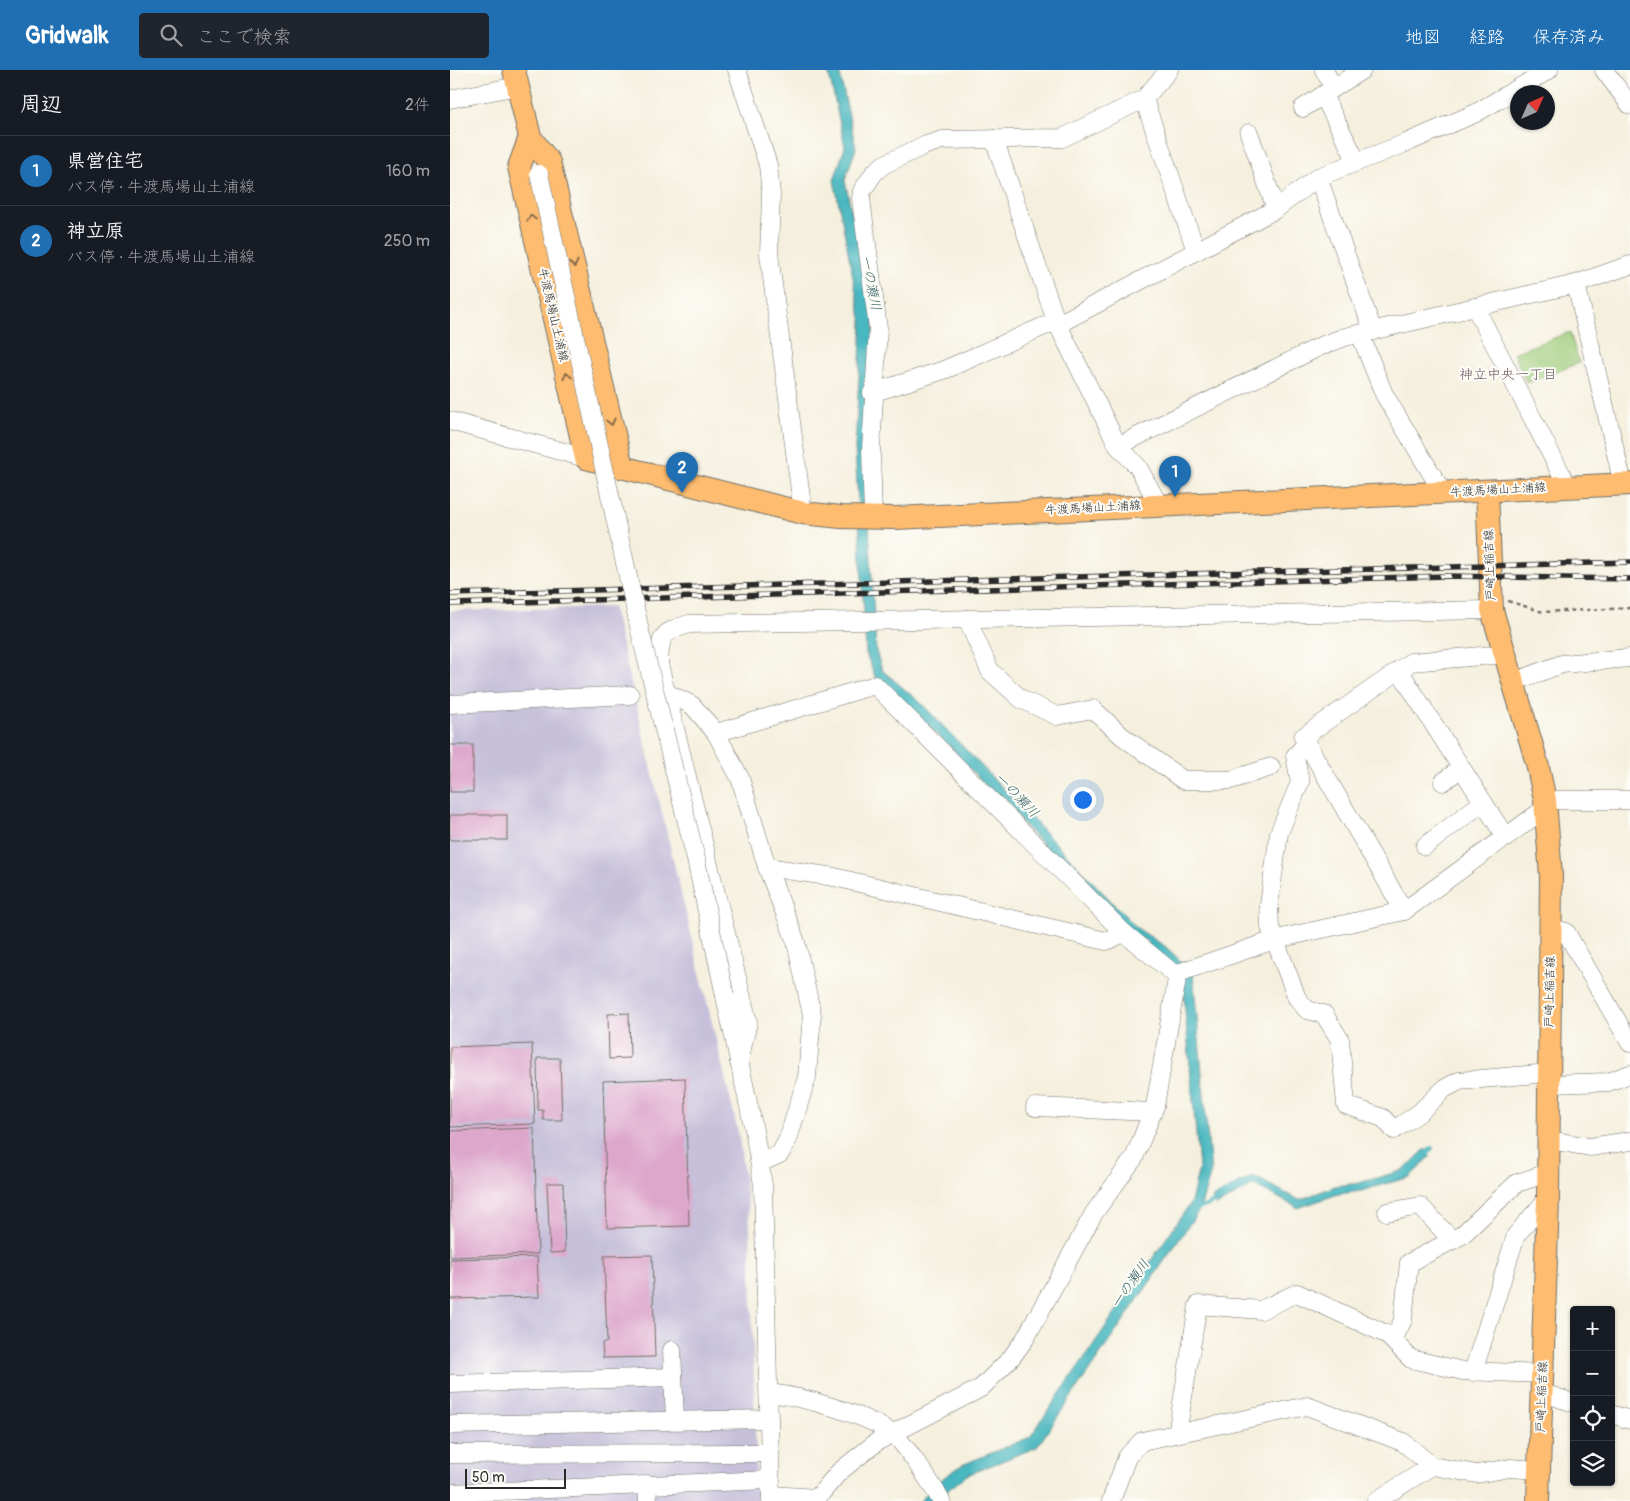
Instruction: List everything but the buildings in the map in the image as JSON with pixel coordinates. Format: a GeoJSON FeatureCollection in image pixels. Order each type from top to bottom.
{"type":"FeatureCollection","features":[{"type":"Feature","properties":{"kind":"main road"},"geometry":{"type":"LineString","coordinates":[[516,78],[530,137],[549,162],[622,467]]}},
{"type":"Feature","properties":{"kind":"main road","name":"牛渡馬場山土浦線"},"geometry":{"type":"LineString","coordinates":[[530,137],[519,167],[586,458],[804,513],[874,517],[1626,484]]}},
{"type":"Feature","properties":{"kind":"main road","name":"戸崎上稲吉線"},"geometry":{"type":"LineString","coordinates":[[1487,491],[1491,602],[1526,721],[1546,805],[1551,876],[1548,1198],[1538,1501]]}},
{"type":"Feature","properties":{"kind":"street"},"geometry":{"type":"LineString","coordinates":[[737,70],[768,165],[771,194],[768,254],[804,513]]}},
{"type":"Feature","properties":{"kind":"street"},"geometry":{"type":"LineString","coordinates":[[874,517],[870,449],[872,393],[878,328],[861,200],[862,191],[874,173],[883,165],[922,146],[942,140],[1062,138],[1144,99],[1169,70]]}},
{"type":"Feature","properties":{"kind":"street"},"geometry":{"type":"LineString","coordinates":[[1324,70],[1329,91],[1357,162]]}},
{"type":"Feature","properties":{"kind":"street"},"geometry":{"type":"LineString","coordinates":[[1303,108],[1362,70]]}},
{"type":"Feature","properties":{"kind":"street"},"geometry":{"type":"LineString","coordinates":[[872,393],[944,370],[1056,321],[1064,321],[1276,209],[1318,177],[1476,113],[1549,70]]}},
{"type":"Feature","properties":{"kind":"street"},"geometry":{"type":"LineString","coordinates":[[1604,70],[1630,105]]}},
{"type":"Feature","properties":{"kind":"street"},"geometry":{"type":"LineString","coordinates":[[450,99],[516,78]]}},
{"type":"Feature","properties":{"kind":"street"},"geometry":{"type":"LineString","coordinates":[[1144,99],[1196,251]]}},
{"type":"Feature","properties":{"kind":"street"},"geometry":{"type":"LineString","coordinates":[[1249,134],[1276,209]]}},
{"type":"Feature","properties":{"kind":"street"},"geometry":{"type":"LineString","coordinates":[[530,137],[642,640],[692,846],[760,1164],[765,1234],[771,1492]]}},
{"type":"Feature","properties":{"kind":"street"},"geometry":{"type":"LineString","coordinates":[[994,139],[1056,321],[1118,446],[1138,467],[1159,505]]}},
{"type":"Feature","properties":{"kind":"street"},"geometry":{"type":"LineString","coordinates":[[1318,177],[1367,332],[1384,394],[1443,493]]}},
{"type":"Feature","properties":{"kind":"street"},"geometry":{"type":"LineString","coordinates":[[1118,446],[1321,346],[1367,332],[1576,284],[1630,265]]}},
{"type":"Feature","properties":{"kind":"street"},"geometry":{"type":"LineString","coordinates":[[1576,284],[1626,484]]}},
{"type":"Feature","properties":{"kind":"street"},"geometry":{"type":"LineString","coordinates":[[1475,307],[1568,487]]}},
{"type":"Feature","properties":{"kind":"street"},"geometry":{"type":"LineString","coordinates":[[450,421],[586,458]]}},
{"type":"Feature","properties":{"kind":"street"},"geometry":{"type":"LineString","coordinates":[[739,1062],[748,1022],[659,664],[660,643],[670,630],[689,624],[968,619],[1491,602]]}},
{"type":"Feature","properties":{"kind":"street"},"geometry":{"type":"LineString","coordinates":[[968,619],[990,671],[1021,700],[1057,716],[1094,708],[1122,736],[1183,780],[1231,780],[1271,767]]}},
{"type":"Feature","properties":{"kind":"street"},"geometry":{"type":"LineString","coordinates":[[1404,912],[1303,736],[1411,662],[1505,654]]}},
{"type":"Feature","properties":{"kind":"street"},"geometry":{"type":"LineString","coordinates":[[1513,682],[1562,664],[1630,658]]}},
{"type":"Feature","properties":{"kind":"street"},"geometry":{"type":"LineString","coordinates":[[1399,670],[1506,838]]}},
{"type":"Feature","properties":{"kind":"street"},"geometry":{"type":"LineString","coordinates":[[716,733],[875,685],[1124,933],[1178,977]]}},
{"type":"Feature","properties":{"kind":"street"},"geometry":{"type":"LineString","coordinates":[[666,693],[692,705],[716,733],[740,778],[768,867],[796,942],[812,1015],[807,1077],[788,1139],[780,1154],[760,1164]]}},
{"type":"Feature","properties":{"kind":"street"},"geometry":{"type":"LineString","coordinates":[[450,704],[630,695]]}},
{"type":"Feature","properties":{"kind":"street"},"geometry":{"type":"LineString","coordinates":[[1307,743],[1296,756],[1300,782],[1278,841],[1269,905],[1274,940],[1297,998],[1307,1010],[1324,1014],[1340,1040],[1346,1105],[1383,1118],[1394,1130],[1418,1113],[1444,1089],[1458,1081],[1549,1078],[1608,1082],[1630,1074]]}},
{"type":"Feature","properties":{"kind":"street"},"geometry":{"type":"LineString","coordinates":[[1443,782],[1461,768]]}},
{"type":"Feature","properties":{"kind":"street"},"geometry":{"type":"LineString","coordinates":[[450,1493],[771,1492],[817,1498],[839,1472],[878,1441],[981,1388],[1011,1358],[1025,1339],[1094,1213],[1134,1158],[1153,1112],[1178,973],[1274,940],[1404,912],[1506,838],[1540,812],[1546,805],[1630,800]]}},
{"type":"Feature","properties":{"kind":"street"},"geometry":{"type":"LineString","coordinates":[[1425,846],[1483,802]]}},
{"type":"Feature","properties":{"kind":"street"},"geometry":{"type":"LineString","coordinates":[[768,867],[834,878],[1106,941],[1124,933]]}},
{"type":"Feature","properties":{"kind":"street"},"geometry":{"type":"LineString","coordinates":[[1551,928],[1566,932],[1630,1043]]}},
{"type":"Feature","properties":{"kind":"street"},"geometry":{"type":"LineString","coordinates":[[1036,1108],[1153,1112]]}},
{"type":"Feature","properties":{"kind":"street"},"geometry":{"type":"LineString","coordinates":[[1549,1140],[1590,1147],[1630,1141]]}},
{"type":"Feature","properties":{"kind":"street"},"geometry":{"type":"LineString","coordinates":[[1393,1340],[1403,1320],[1409,1263],[1462,1235],[1517,1183],[1548,1173]]}},
{"type":"Feature","properties":{"kind":"street"},"geometry":{"type":"LineString","coordinates":[[1473,1372],[1516,1235],[1548,1198]]}},
{"type":"Feature","properties":{"kind":"street"},"geometry":{"type":"LineString","coordinates":[[1387,1212],[1420,1206],[1452,1240]]}},
{"type":"Feature","properties":{"kind":"street"},"geometry":{"type":"LineString","coordinates":[[1177,1434],[1198,1306],[1261,1310],[1297,1293],[1386,1334],[1411,1359],[1543,1384],[1570,1401]]}},
{"type":"Feature","properties":{"kind":"street"},"geometry":{"type":"LineString","coordinates":[[672,1350],[675,1420]]}},
{"type":"Feature","properties":{"kind":"street"},"geometry":{"type":"LineString","coordinates":[[450,1384],[673,1377]]}},
{"type":"Feature","properties":{"kind":"street"},"geometry":{"type":"LineString","coordinates":[[769,1393],[797,1396],[864,1419],[893,1433],[937,1495]]}},
{"type":"Feature","properties":{"kind":"street"},"geometry":{"type":"LineString","coordinates":[[1111,1501],[1127,1457],[1142,1441],[1307,1406],[1403,1442],[1432,1466],[1477,1474],[1510,1468],[1539,1470]]}},
{"type":"Feature","properties":{"kind":"street"},"geometry":{"type":"LineString","coordinates":[[1615,1415],[1630,1420]]}},
{"type":"Feature","properties":{"kind":"street"},"geometry":{"type":"LineString","coordinates":[[450,1426],[769,1419]]}},
{"type":"Feature","properties":{"kind":"street"},"geometry":{"type":"LineString","coordinates":[[450,1454],[770,1453]]}},
{"type":"Feature","properties":{"kind":"street"},"geometry":{"type":"LineString","coordinates":[[1376,1501],[1432,1466]]}},
{"type":"Feature","properties":{"kind":"path"},"geometry":{"type":"LineString","coordinates":[[1491,602],[1543,612],[1630,608]]}},
{"type":"Feature","properties":{"kind":"shaded area"},"geometry":{"type":"Polygon","coordinates":[[[613,607],[739,1136],[750,1224],[757,1501],[450,1501],[450,611],[613,607]]]}},
{"type":"Feature","properties":{"kind":"green space"},"geometry":{"type":"Polygon","coordinates":[[[1570,332],[1579,363],[1527,383],[1513,353],[1570,332]]]}},
{"type":"Feature","properties":{"kind":"water"},"geometry":{"type":"Polygon","coordinates":[[[828,70],[839,70],[856,148],[845,180],[874,322],[868,508],[876,651],[882,670],[922,704],[1137,928],[1166,947],[1193,973],[1211,1172],[1200,1209],[1037,1447],[967,1475],[934,1501],[920,1501],[937,1482],[962,1465],[1030,1437],[1191,1202],[1199,1168],[1182,977],[1132,937],[915,712],[875,677],[866,653],[855,448],[862,323],[834,180],[845,147],[828,70]]]}},
{"type":"Feature","properties":{"kind":"water"},"geometry":{"type":"Polygon","coordinates":[[[1425,1149],[1431,1156],[1410,1177],[1361,1191],[1338,1194],[1298,1208],[1254,1185],[1216,1206],[1212,1198],[1253,1176],[1299,1200],[1335,1186],[1359,1183],[1404,1170],[1425,1149]]]}},
{"type":"Feature","properties":{"kind":"waterway"},"geometry":{"type":"LineString","coordinates":[[1424,1156],[1432,1148]]}},
{"type":"Feature","properties":{"kind":"waterway"},"geometry":{"type":"LineString","coordinates":[[1197,1210],[1218,1200]]}},
{"type":"Feature","properties":{"kind":"railway"},"geometry":{"type":"LineString","coordinates":[[450,594],[1630,562]]}},
{"type":"Feature","properties":{"kind":"railway"},"geometry":{"type":"LineString","coordinates":[[450,604],[1447,576],[1630,579]]}},
{"type":"Feature","properties":{"kind":"place","name":"神立原"},"geometry":{"type":"Point","coordinates":[682,493]}},
{"type":"Feature","properties":{"kind":"place","name":"県営住宅"},"geometry":{"type":"Point","coordinates":[1175,497]}},
{"type":"Feature","properties":{"kind":"district","name":"神立中央一丁目"},"geometry":{"type":"Point","coordinates":[1508,374]}},
{"type":"Feature","properties":{"kind":"water label","name":"一の瀬川"},"geometry":{"type":"Point","coordinates":[871,283]}},
{"type":"Feature","properties":{"kind":"water label","name":"一の瀬川"},"geometry":{"type":"Point","coordinates":[1017,795]}},
{"type":"Feature","properties":{"kind":"water label","name":"一の瀬川"},"geometry":{"type":"Point","coordinates":[1130,1284]}}]}
